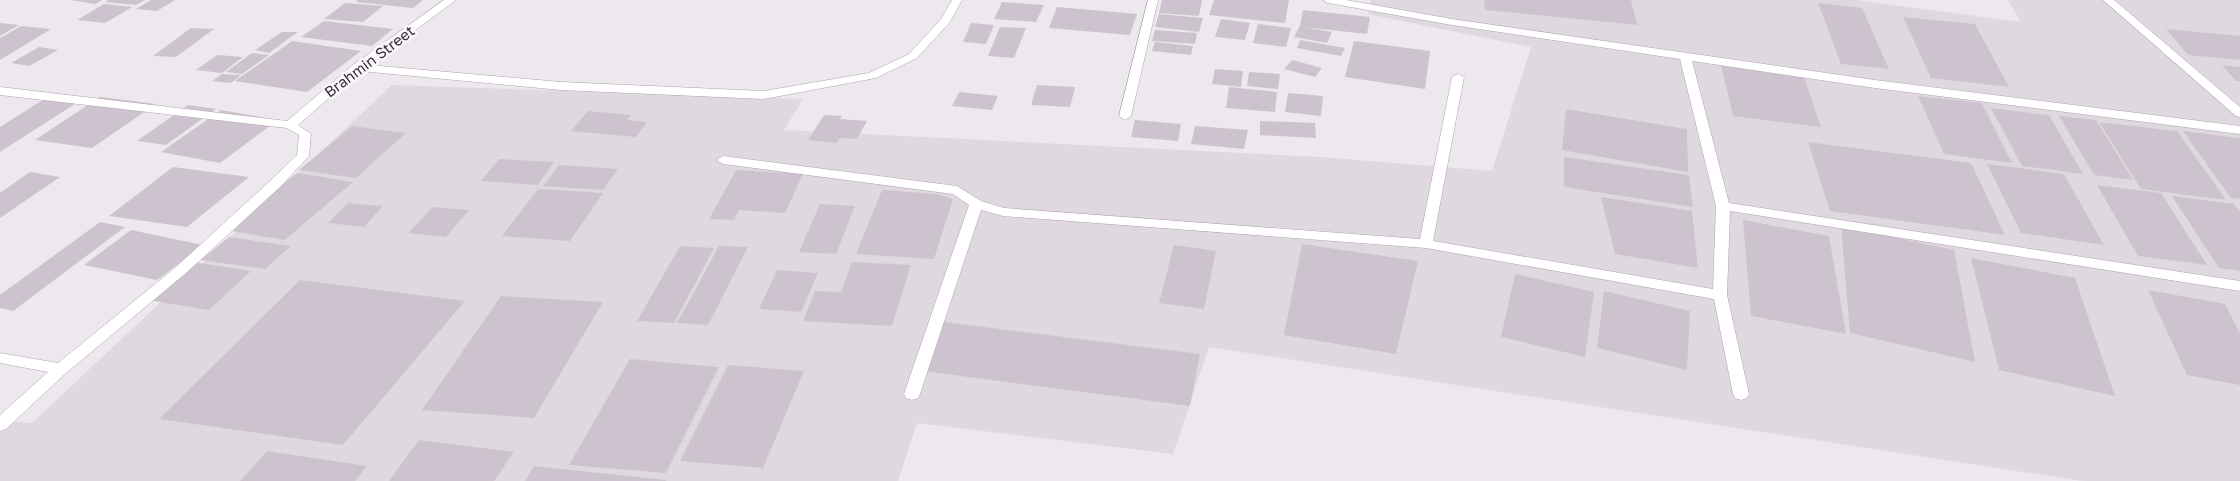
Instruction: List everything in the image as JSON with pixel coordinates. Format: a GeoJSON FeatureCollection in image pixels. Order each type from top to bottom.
{"type":"FeatureCollection","features":[{"type":"Feature","properties":{"kind":"street","name":"Brahmin Street"},"geometry":{"type":"LineString","coordinates":[[290,125],[358,67],[451,0]]}},
{"type":"Feature","properties":{"kind":"street"},"geometry":{"type":"LineString","coordinates":[[358,67],[561,86],[764,95],[872,76],[913,56],[946,20],[957,0]]}},
{"type":"Feature","properties":{"kind":"street"},"geometry":{"type":"LineString","coordinates":[[1124,116],[1153,0]]}},
{"type":"Feature","properties":{"kind":"street"},"geometry":{"type":"LineString","coordinates":[[1328,0],[1452,22],[1875,84],[2240,130]]}},
{"type":"Feature","properties":{"kind":"street"},"geometry":{"type":"LineString","coordinates":[[2108,0],[2240,113]]}},
{"type":"Feature","properties":{"kind":"street"},"geometry":{"type":"LineString","coordinates":[[1685,56],[1723,206],[1720,295],[1741,394]]}},
{"type":"Feature","properties":{"kind":"street"},"geometry":{"type":"LineString","coordinates":[[1426,244],[1458,76]]}},
{"type":"Feature","properties":{"kind":"street"},"geometry":{"type":"LineString","coordinates":[[0,91],[290,125],[305,134],[303,156],[275,184],[181,270],[61,370],[0,425]]}},
{"type":"Feature","properties":{"kind":"street"},"geometry":{"type":"LineString","coordinates":[[723,160],[956,190],[976,204],[1002,212],[1426,244],[1720,295]]}},
{"type":"Feature","properties":{"kind":"street"},"geometry":{"type":"LineString","coordinates":[[912,394],[976,204]]}},
{"type":"Feature","properties":{"kind":"street"},"geometry":{"type":"LineString","coordinates":[[1723,206],[2240,286]]}},
{"type":"Feature","properties":{"kind":"street"},"geometry":{"type":"LineString","coordinates":[[0,358],[61,370]]}},
{"type":"Feature","properties":{"kind":"shaded area"},"geometry":{"type":"Polygon","coordinates":[[[1371,0],[1855,0],[2021,22],[2008,0],[2240,0],[2240,481],[2082,481],[1209,347],[1173,454],[917,423],[898,481],[0,481],[0,421],[32,423],[392,85],[803,99],[784,130],[1321,157],[1492,171],[1531,47],[1368,14],[1371,0]]]}},
{"type":"Feature","properties":{"kind":"building"},"geometry":{"type":"Polygon","coordinates":[[[70,0],[102,0],[95,4],[70,0]]]}},
{"type":"Feature","properties":{"kind":"building"},"geometry":{"type":"Polygon","coordinates":[[[108,0],[145,0],[136,5],[105,2],[108,0]]]}},
{"type":"Feature","properties":{"kind":"building"},"geometry":{"type":"Polygon","coordinates":[[[151,0],[175,0],[157,11],[136,9],[151,0]]]}},
{"type":"Feature","properties":{"kind":"building"},"geometry":{"type":"Polygon","coordinates":[[[358,0],[423,0],[413,8],[356,2],[358,0]]]}},
{"type":"Feature","properties":{"kind":"building"},"geometry":{"type":"Polygon","coordinates":[[[1162,0],[1202,0],[1199,16],[1159,13],[1162,0]]]}},
{"type":"Feature","properties":{"kind":"building"},"geometry":{"type":"Polygon","coordinates":[[[1214,0],[1289,0],[1285,23],[1209,15],[1214,0]]]}},
{"type":"Feature","properties":{"kind":"building"},"geometry":{"type":"Polygon","coordinates":[[[1484,0],[1631,0],[1637,25],[1485,10],[1484,0]]]}},
{"type":"Feature","properties":{"kind":"building"},"geometry":{"type":"Polygon","coordinates":[[[1002,2],[1044,5],[1036,22],[994,19],[1002,2]]]}},
{"type":"Feature","properties":{"kind":"building"},"geometry":{"type":"Polygon","coordinates":[[[345,3],[383,6],[363,22],[324,19],[345,3]]]}},
{"type":"Feature","properties":{"kind":"building"},"geometry":{"type":"Polygon","coordinates":[[[1818,3],[1862,8],[1889,69],[1841,64],[1818,3]]]}},
{"type":"Feature","properties":{"kind":"building"},"geometry":{"type":"Polygon","coordinates":[[[104,4],[132,7],[105,23],[77,20],[104,4]]]}},
{"type":"Feature","properties":{"kind":"building"},"geometry":{"type":"Polygon","coordinates":[[[1057,7],[1137,14],[1130,35],[1049,28],[1057,7]]]}},
{"type":"Feature","properties":{"kind":"building"},"geometry":{"type":"Polygon","coordinates":[[[1303,10],[1370,17],[1367,34],[1304,27],[1332,32],[1327,43],[1294,37],[1300,26],[1303,10]]]}},
{"type":"Feature","properties":{"kind":"building"},"geometry":{"type":"Polygon","coordinates":[[[1159,14],[1203,18],[1199,32],[1155,27],[1159,14]]]}},
{"type":"Feature","properties":{"kind":"building"},"geometry":{"type":"Polygon","coordinates":[[[1903,17],[1975,24],[2009,87],[1931,78],[1903,17]]]}},
{"type":"Feature","properties":{"kind":"building"},"geometry":{"type":"Polygon","coordinates":[[[1221,19],[1250,23],[1245,40],[1215,37],[1221,19]]]}},
{"type":"Feature","properties":{"kind":"building"},"geometry":{"type":"Polygon","coordinates":[[[324,21],[393,29],[372,46],[301,37],[324,21]]]}},
{"type":"Feature","properties":{"kind":"building"},"geometry":{"type":"Polygon","coordinates":[[[0,23],[19,25],[0,36],[0,23]]]}},
{"type":"Feature","properties":{"kind":"building"},"geometry":{"type":"Polygon","coordinates":[[[971,23],[994,25],[986,44],[963,42],[971,23]]]}},
{"type":"Feature","properties":{"kind":"building"},"geometry":{"type":"Polygon","coordinates":[[[1258,24],[1291,28],[1286,47],[1253,43],[1258,24]]]}},
{"type":"Feature","properties":{"kind":"building"},"geometry":{"type":"Polygon","coordinates":[[[21,26],[51,29],[0,60],[0,38],[21,26]]]}},
{"type":"Feature","properties":{"kind":"building"},"geometry":{"type":"Polygon","coordinates":[[[1000,27],[1026,28],[1014,58],[988,56],[1000,27]]]}},
{"type":"Feature","properties":{"kind":"building"},"geometry":{"type":"Polygon","coordinates":[[[191,28],[214,29],[176,57],[153,56],[191,28]]]}},
{"type":"Feature","properties":{"kind":"building"},"geometry":{"type":"Polygon","coordinates":[[[2166,29],[2240,36],[2240,60],[2188,55],[2166,29]]]}},
{"type":"Feature","properties":{"kind":"building"},"geometry":{"type":"Polygon","coordinates":[[[1155,30],[1197,33],[1195,44],[1152,41],[1155,30]]]}},
{"type":"Feature","properties":{"kind":"building"},"geometry":{"type":"Polygon","coordinates":[[[282,32],[298,32],[269,53],[255,50],[282,32]]]}},
{"type":"Feature","properties":{"kind":"building"},"geometry":{"type":"Polygon","coordinates":[[[1300,40],[1345,48],[1341,56],[1297,48],[1300,40]]]}},
{"type":"Feature","properties":{"kind":"building"},"geometry":{"type":"Polygon","coordinates":[[[292,41],[361,51],[307,92],[235,81],[292,41]]]}},
{"type":"Feature","properties":{"kind":"building"},"geometry":{"type":"Polygon","coordinates":[[[1354,41],[1430,51],[1425,89],[1345,77],[1354,41]]]}},
{"type":"Feature","properties":{"kind":"building"},"geometry":{"type":"Polygon","coordinates":[[[1155,42],[1193,46],[1191,55],[1152,51],[1155,42]]]}},
{"type":"Feature","properties":{"kind":"building"},"geometry":{"type":"Polygon","coordinates":[[[39,47],[58,50],[29,66],[11,63],[39,47]]]}},
{"type":"Feature","properties":{"kind":"building"},"geometry":{"type":"Polygon","coordinates":[[[252,53],[269,55],[242,74],[226,72],[252,53]]]}},
{"type":"Feature","properties":{"kind":"building"},"geometry":{"type":"Polygon","coordinates":[[[217,55],[243,57],[222,73],[196,70],[217,55]]]}},
{"type":"Feature","properties":{"kind":"building"},"geometry":{"type":"Polygon","coordinates":[[[1292,60],[1322,68],[1315,77],[1284,69],[1292,60]]]}},
{"type":"Feature","properties":{"kind":"building"},"geometry":{"type":"Polygon","coordinates":[[[1721,65],[1803,74],[1821,127],[1733,116],[1721,65]]]}},
{"type":"Feature","properties":{"kind":"building"},"geometry":{"type":"Polygon","coordinates":[[[2222,65],[2240,67],[2240,81],[2236,81],[2222,65]]]}},
{"type":"Feature","properties":{"kind":"building"},"geometry":{"type":"Polygon","coordinates":[[[1215,69],[1243,71],[1241,87],[1212,84],[1215,69]]]}},
{"type":"Feature","properties":{"kind":"building"},"geometry":{"type":"Polygon","coordinates":[[[1249,72],[1280,74],[1278,89],[1247,86],[1249,72]]]}},
{"type":"Feature","properties":{"kind":"building"},"geometry":{"type":"Polygon","coordinates":[[[222,74],[241,75],[231,83],[212,81],[222,74]]]}},
{"type":"Feature","properties":{"kind":"building"},"geometry":{"type":"Polygon","coordinates":[[[1037,85],[1075,87],[1070,107],[1031,105],[1037,85]]]}},
{"type":"Feature","properties":{"kind":"building"},"geometry":{"type":"Polygon","coordinates":[[[1229,87],[1277,92],[1275,112],[1226,108],[1229,87]]]}},
{"type":"Feature","properties":{"kind":"building"},"geometry":{"type":"Polygon","coordinates":[[[959,92],[998,96],[992,110],[952,106],[959,92]]]}},
{"type":"Feature","properties":{"kind":"building"},"geometry":{"type":"Polygon","coordinates":[[[1288,93],[1323,96],[1321,116],[1285,112],[1288,93]]]}},
{"type":"Feature","properties":{"kind":"building"},"geometry":{"type":"Polygon","coordinates":[[[1918,96],[1982,103],[2012,163],[1944,154],[1918,96]]]}},
{"type":"Feature","properties":{"kind":"building"},"geometry":{"type":"Polygon","coordinates":[[[100,97],[156,104],[92,148],[35,140],[100,97]]]}},
{"type":"Feature","properties":{"kind":"building"},"geometry":{"type":"Polygon","coordinates":[[[46,98],[78,102],[0,152],[0,127],[46,98]]]}},
{"type":"Feature","properties":{"kind":"building"},"geometry":{"type":"Polygon","coordinates":[[[188,105],[216,109],[166,145],[137,141],[188,105]]]}},
{"type":"Feature","properties":{"kind":"building"},"geometry":{"type":"Polygon","coordinates":[[[1991,108],[2049,115],[2083,174],[2022,166],[1991,108]]]}},
{"type":"Feature","properties":{"kind":"building"},"geometry":{"type":"Polygon","coordinates":[[[1566,109],[1687,129],[1688,172],[1562,150],[1566,109]]]}},
{"type":"Feature","properties":{"kind":"building"},"geometry":{"type":"Polygon","coordinates":[[[221,110],[278,120],[220,163],[161,152],[221,110]]]}},
{"type":"Feature","properties":{"kind":"building"},"geometry":{"type":"Polygon","coordinates":[[[588,111],[631,115],[627,120],[647,122],[636,137],[571,131],[588,111]]]}},
{"type":"Feature","properties":{"kind":"building"},"geometry":{"type":"Polygon","coordinates":[[[824,115],[842,116],[840,119],[867,121],[857,139],[840,138],[837,143],[808,140],[824,115]]]}},
{"type":"Feature","properties":{"kind":"building"},"geometry":{"type":"Polygon","coordinates":[[[2059,116],[2096,120],[2133,180],[2094,175],[2059,116]]]}},
{"type":"Feature","properties":{"kind":"building"},"geometry":{"type":"Polygon","coordinates":[[[1135,120],[1181,124],[1178,141],[1131,137],[1135,120]]]}},
{"type":"Feature","properties":{"kind":"building"},"geometry":{"type":"Polygon","coordinates":[[[1260,121],[1315,123],[1316,138],[1260,135],[1260,121]]]}},
{"type":"Feature","properties":{"kind":"building"},"geometry":{"type":"Polygon","coordinates":[[[2099,122],[2177,131],[2226,200],[2141,189],[2099,122]]]}},
{"type":"Feature","properties":{"kind":"building"},"geometry":{"type":"Polygon","coordinates":[[[352,126],[406,133],[356,178],[299,170],[352,126]]]}},
{"type":"Feature","properties":{"kind":"building"},"geometry":{"type":"Polygon","coordinates":[[[1195,126],[1248,130],[1244,149],[1191,144],[1195,126]]]}},
{"type":"Feature","properties":{"kind":"building"},"geometry":{"type":"Polygon","coordinates":[[[2183,131],[2240,138],[2240,199],[2231,198],[2183,131]]]}},
{"type":"Feature","properties":{"kind":"building"},"geometry":{"type":"Polygon","coordinates":[[[1808,142],[1971,163],[2005,235],[1830,211],[1808,142]]]}},
{"type":"Feature","properties":{"kind":"building"},"geometry":{"type":"Polygon","coordinates":[[[1564,157],[1689,175],[1693,207],[1564,187],[1564,157]]]}},
{"type":"Feature","properties":{"kind":"building"},"geometry":{"type":"Polygon","coordinates":[[[499,159],[554,162],[538,185],[481,181],[499,159]]]}},
{"type":"Feature","properties":{"kind":"building"},"geometry":{"type":"Polygon","coordinates":[[[1987,164],[2064,174],[2104,245],[2021,233],[1987,164]]]}},
{"type":"Feature","properties":{"kind":"building"},"geometry":{"type":"Polygon","coordinates":[[[559,165],[618,169],[603,190],[543,186],[559,165]]]}},
{"type":"Feature","properties":{"kind":"building"},"geometry":{"type":"Polygon","coordinates":[[[173,167],[249,177],[187,227],[109,216],[173,167]]]}},
{"type":"Feature","properties":{"kind":"building"},"geometry":{"type":"Polygon","coordinates":[[[736,170],[803,174],[785,213],[739,210],[734,220],[709,219],[736,170]]]}},
{"type":"Feature","properties":{"kind":"building"},"geometry":{"type":"Polygon","coordinates":[[[30,172],[60,177],[0,218],[0,193],[30,172]]]}},
{"type":"Feature","properties":{"kind":"building"},"geometry":{"type":"Polygon","coordinates":[[[297,173],[353,182],[285,240],[226,230],[297,173]]]}},
{"type":"Feature","properties":{"kind":"building"},"geometry":{"type":"Polygon","coordinates":[[[2097,185],[2161,193],[2207,265],[2138,256],[2097,185]]]}},
{"type":"Feature","properties":{"kind":"building"},"geometry":{"type":"Polygon","coordinates":[[[538,189],[603,193],[570,241],[502,236],[538,189]]]}},
{"type":"Feature","properties":{"kind":"building"},"geometry":{"type":"Polygon","coordinates":[[[882,190],[937,194],[953,199],[934,259],[856,254],[882,190]]]}},
{"type":"Feature","properties":{"kind":"building"},"geometry":{"type":"Polygon","coordinates":[[[2172,196],[2234,204],[2240,212],[2240,271],[2219,268],[2172,196]]]}},
{"type":"Feature","properties":{"kind":"building"},"geometry":{"type":"Polygon","coordinates":[[[1601,197],[1692,211],[1698,268],[1615,254],[1601,197]]]}},
{"type":"Feature","properties":{"kind":"building"},"geometry":{"type":"Polygon","coordinates":[[[348,203],[383,206],[364,227],[328,223],[348,203]]]}},
{"type":"Feature","properties":{"kind":"building"},"geometry":{"type":"Polygon","coordinates":[[[820,204],[855,206],[836,254],[799,252],[820,204]]]}},
{"type":"Feature","properties":{"kind":"building"},"geometry":{"type":"Polygon","coordinates":[[[433,207],[469,210],[446,237],[408,233],[433,207]]]}},
{"type":"Feature","properties":{"kind":"building"},"geometry":{"type":"Polygon","coordinates":[[[1743,220],[1829,236],[1846,334],[1751,316],[1743,220]]]}},
{"type":"Feature","properties":{"kind":"building"},"geometry":{"type":"Polygon","coordinates":[[[100,222],[125,227],[13,311],[0,308],[0,295],[100,222]]]}},
{"type":"Feature","properties":{"kind":"building"},"geometry":{"type":"Polygon","coordinates":[[[1841,226],[1954,250],[1975,362],[1850,333],[1841,226]]]}},
{"type":"Feature","properties":{"kind":"building"},"geometry":{"type":"Polygon","coordinates":[[[131,230],[203,245],[157,280],[84,265],[131,230]]]}},
{"type":"Feature","properties":{"kind":"building"},"geometry":{"type":"Polygon","coordinates":[[[229,237],[291,246],[265,269],[201,260],[229,237]]]}},
{"type":"Feature","properties":{"kind":"building"},"geometry":{"type":"Polygon","coordinates":[[[1302,244],[1418,261],[1396,354],[1284,335],[1302,244]]]}},
{"type":"Feature","properties":{"kind":"building"},"geometry":{"type":"Polygon","coordinates":[[[1174,245],[1216,251],[1204,309],[1159,303],[1174,245]]]}},
{"type":"Feature","properties":{"kind":"building"},"geometry":{"type":"Polygon","coordinates":[[[680,246],[714,248],[674,323],[637,321],[680,246]]]}},
{"type":"Feature","properties":{"kind":"building"},"geometry":{"type":"Polygon","coordinates":[[[719,246],[748,247],[708,325],[677,323],[719,246]]]}},
{"type":"Feature","properties":{"kind":"building"},"geometry":{"type":"Polygon","coordinates":[[[1971,258],[2075,278],[2115,396],[1999,370],[1971,258]]]}},
{"type":"Feature","properties":{"kind":"building"},"geometry":{"type":"Polygon","coordinates":[[[192,262],[251,271],[209,310],[148,300],[192,262]]]}},
{"type":"Feature","properties":{"kind":"building"},"geometry":{"type":"Polygon","coordinates":[[[852,262],[911,265],[892,326],[803,321],[815,291],[841,292],[852,262]]]}},
{"type":"Feature","properties":{"kind":"building"},"geometry":{"type":"Polygon","coordinates":[[[777,270],[818,273],[801,312],[759,309],[777,270]]]}},
{"type":"Feature","properties":{"kind":"building"},"geometry":{"type":"Polygon","coordinates":[[[1515,274],[1594,292],[1585,357],[1501,337],[1515,274]]]}},
{"type":"Feature","properties":{"kind":"building"},"geometry":{"type":"Polygon","coordinates":[[[300,280],[465,301],[343,445],[159,419],[300,280]]]}},
{"type":"Feature","properties":{"kind":"building"},"geometry":{"type":"Polygon","coordinates":[[[2148,290],[2225,304],[2240,333],[2240,385],[2187,375],[2148,290]]]}},
{"type":"Feature","properties":{"kind":"building"},"geometry":{"type":"Polygon","coordinates":[[[1604,291],[1690,311],[1687,370],[1597,348],[1604,291]]]}},
{"type":"Feature","properties":{"kind":"building"},"geometry":{"type":"Polygon","coordinates":[[[501,296],[603,302],[534,418],[422,410],[501,296]]]}},
{"type":"Feature","properties":{"kind":"building"},"geometry":{"type":"Polygon","coordinates":[[[944,322],[1200,354],[1190,406],[923,371],[944,322]]]}},
{"type":"Feature","properties":{"kind":"building"},"geometry":{"type":"Polygon","coordinates":[[[630,359],[719,367],[666,473],[569,465],[630,359]]]}},
{"type":"Feature","properties":{"kind":"building"},"geometry":{"type":"Polygon","coordinates":[[[728,365],[804,371],[763,468],[680,461],[728,365]]]}},
{"type":"Feature","properties":{"kind":"building"},"geometry":{"type":"Polygon","coordinates":[[[419,440],[514,452],[494,481],[389,481],[419,440]]]}},
{"type":"Feature","properties":{"kind":"building"},"geometry":{"type":"Polygon","coordinates":[[[267,451],[367,466],[355,481],[240,481],[267,451]]]}},
{"type":"Feature","properties":{"kind":"building"},"geometry":{"type":"Polygon","coordinates":[[[534,466],[666,480],[666,481],[525,481],[534,466]]]}}]}
